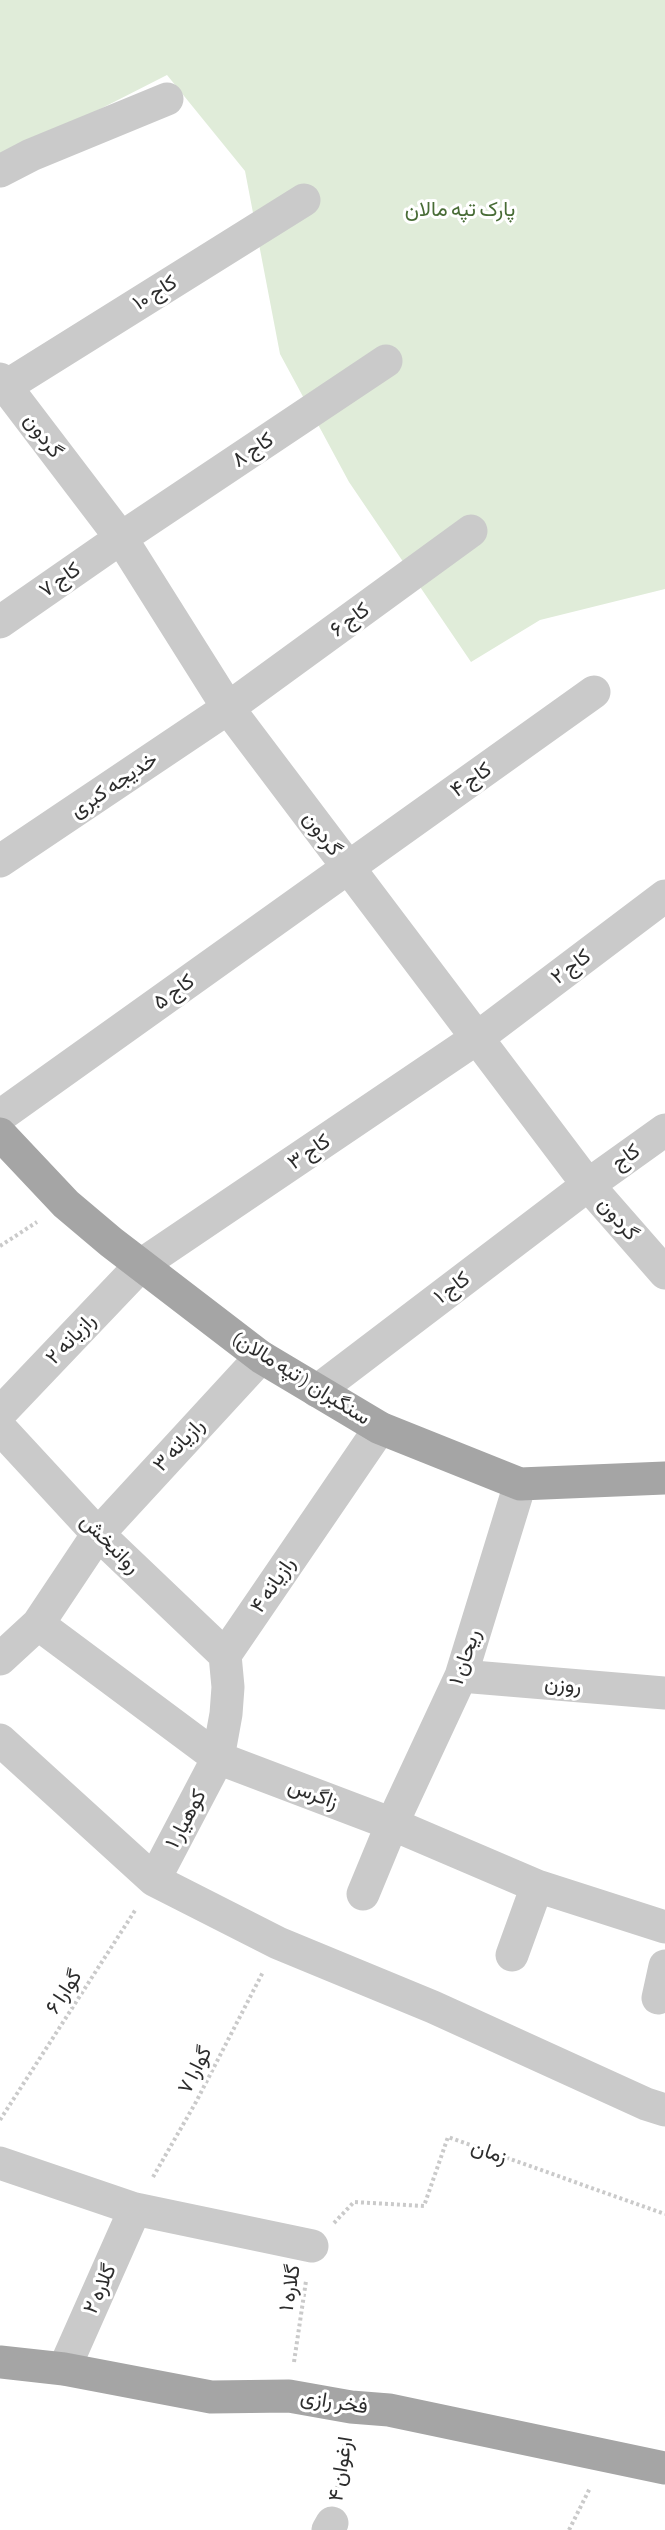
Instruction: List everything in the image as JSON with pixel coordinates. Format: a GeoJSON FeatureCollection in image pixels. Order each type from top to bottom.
{"type":"FeatureCollection","features":[{"type":"Feature","properties":{"kind":"main road","name":"سنگبران ( تپه مالان)"},"geometry":{"type":"LineString","coordinates":[[0,1134],[66,1204],[141,1265],[261,1357],[381,1428],[520,1484],[665,1478]]}},
{"type":"Feature","properties":{"kind":"main road","name":"فخر رازی"},"geometry":{"type":"LineString","coordinates":[[0,2362],[64,2369],[211,2397],[289,2396],[351,2407],[388,2410],[665,2468]]}},
{"type":"Feature","properties":{"kind":"street"},"geometry":{"type":"LineString","coordinates":[[0,171],[31,155],[167,99]]}},
{"type":"Feature","properties":{"kind":"street","name":"کاج ۱۰"},"geometry":{"type":"LineString","coordinates":[[2,385],[304,200]]}},
{"type":"Feature","properties":{"kind":"street","name":"کاج ۸"},"geometry":{"type":"LineString","coordinates":[[120,538],[386,361]]}},
{"type":"Feature","properties":{"kind":"street","name":"گردون"},"geometry":{"type":"LineString","coordinates":[[2,385],[120,538],[228,708],[588,1185],[665,1273]]}},
{"type":"Feature","properties":{"kind":"street","name":"کاج ۶"},"geometry":{"type":"LineString","coordinates":[[228,708],[471,531]]}},
{"type":"Feature","properties":{"kind":"street","name":"کاج ۷"},"geometry":{"type":"LineString","coordinates":[[0,622],[120,538]]}},
{"type":"Feature","properties":{"kind":"street","name":"کاج ۴"},"geometry":{"type":"LineString","coordinates":[[348,867],[594,692]]}},
{"type":"Feature","properties":{"kind":"street","name":"خدیجه کبری"},"geometry":{"type":"LineString","coordinates":[[0,861],[228,708]]}},
{"type":"Feature","properties":{"kind":"street","name":"کاج ۵"},"geometry":{"type":"LineString","coordinates":[[0,1116],[348,867]]}},
{"type":"Feature","properties":{"kind":"street","name":"کاج ۲"},"geometry":{"type":"LineString","coordinates":[[477,1038],[665,896]]}},
{"type":"Feature","properties":{"kind":"street","name":"کاج ۳"},"geometry":{"type":"LineString","coordinates":[[141,1265],[477,1038]]}},
{"type":"Feature","properties":{"kind":"street","name":"کاج"},"geometry":{"type":"LineString","coordinates":[[588,1185],[665,1130]]}},
{"type":"Feature","properties":{"kind":"street","name":"کاج ۱"},"geometry":{"type":"LineString","coordinates":[[317,1391],[588,1185]]}},
{"type":"Feature","properties":{"kind":"street","name":"رازیانه ۲"},"geometry":{"type":"LineString","coordinates":[[0,1413],[141,1265]]}},
{"type":"Feature","properties":{"kind":"street","name":"رازیانه ۳"},"geometry":{"type":"LineString","coordinates":[[38,1624],[98,1534],[261,1357]]}},
{"type":"Feature","properties":{"kind":"street","name":"روانبخش"},"geometry":{"type":"LineString","coordinates":[[0,1428],[98,1534],[225,1655]]}},
{"type":"Feature","properties":{"kind":"street","name":"رازیانه ۴"},"geometry":{"type":"LineString","coordinates":[[225,1655],[381,1428]]}},
{"type":"Feature","properties":{"kind":"street","name":"ریحان ۱"},"geometry":{"type":"LineString","coordinates":[[363,1894],[392,1824],[461,1676],[520,1484]]}},
{"type":"Feature","properties":{"kind":"street"},"geometry":{"type":"LineString","coordinates":[[0,1659],[38,1624]]}},
{"type":"Feature","properties":{"kind":"street","name":"زاگرس"},"geometry":{"type":"LineString","coordinates":[[38,1624],[218,1758],[392,1824],[537,1886],[665,1927]]}},
{"type":"Feature","properties":{"kind":"street"},"geometry":{"type":"LineString","coordinates":[[218,1758],[226,1714],[228,1686],[225,1655]]}},
{"type":"Feature","properties":{"kind":"street","name":"روزن"},"geometry":{"type":"LineString","coordinates":[[461,1676],[665,1694]]}},
{"type":"Feature","properties":{"kind":"street"},"geometry":{"type":"LineString","coordinates":[[0,1740],[154,1880],[278,1943],[433,2007],[646,2104],[665,2110]]}},
{"type":"Feature","properties":{"kind":"street","name":"کوهیار ۱"},"geometry":{"type":"LineString","coordinates":[[154,1880],[218,1758]]}},
{"type":"Feature","properties":{"kind":"street"},"geometry":{"type":"LineString","coordinates":[[512,1955],[537,1886]]}},
{"type":"Feature","properties":{"kind":"street"},"geometry":{"type":"LineString","coordinates":[[658,1998],[665,1966]]}},
{"type":"Feature","properties":{"kind":"street"},"geometry":{"type":"LineString","coordinates":[[0,2163],[135,2209],[312,2246]]}},
{"type":"Feature","properties":{"kind":"street","name":"گلاره ۲"},"geometry":{"type":"LineString","coordinates":[[64,2369],[135,2209]]}},
{"type":"Feature","properties":{"kind":"path"},"geometry":{"type":"LineString","coordinates":[[0,1246],[66,1204]]}},
{"type":"Feature","properties":{"kind":"path","name":"گوارا ۶"},"geometry":{"type":"LineString","coordinates":[[0,2120],[154,1880]]}},
{"type":"Feature","properties":{"kind":"path","name":"گوارا ۷"},"geometry":{"type":"LineString","coordinates":[[135,2209],[196,2102],[278,1943]]}},
{"type":"Feature","properties":{"kind":"path","name":"زمان"},"geometry":{"type":"LineString","coordinates":[[354,2202],[424,2206],[448,2137],[665,2214]]}},
{"type":"Feature","properties":{"kind":"path","name":"گلاره ۱"},"geometry":{"type":"LineString","coordinates":[[289,2396],[312,2246],[354,2202]]}},
{"type":"Feature","properties":{"kind":"path","name":"ارغوان ۴"},"geometry":{"type":"LineString","coordinates":[[330,2526],[351,2407]]}},
{"type":"Feature","properties":{"kind":"path"},"geometry":{"type":"LineString","coordinates":[[568,2530],[606,2456]]}},
{"type":"Feature","properties":{"kind":"green space","name":"پارک تپه مالان"},"geometry":{"type":"Polygon","coordinates":[[[0,0],[665,0],[665,589],[540,620],[471,662],[349,482],[280,354],[245,171],[167,75],[0,160],[0,0]]]}}]}
